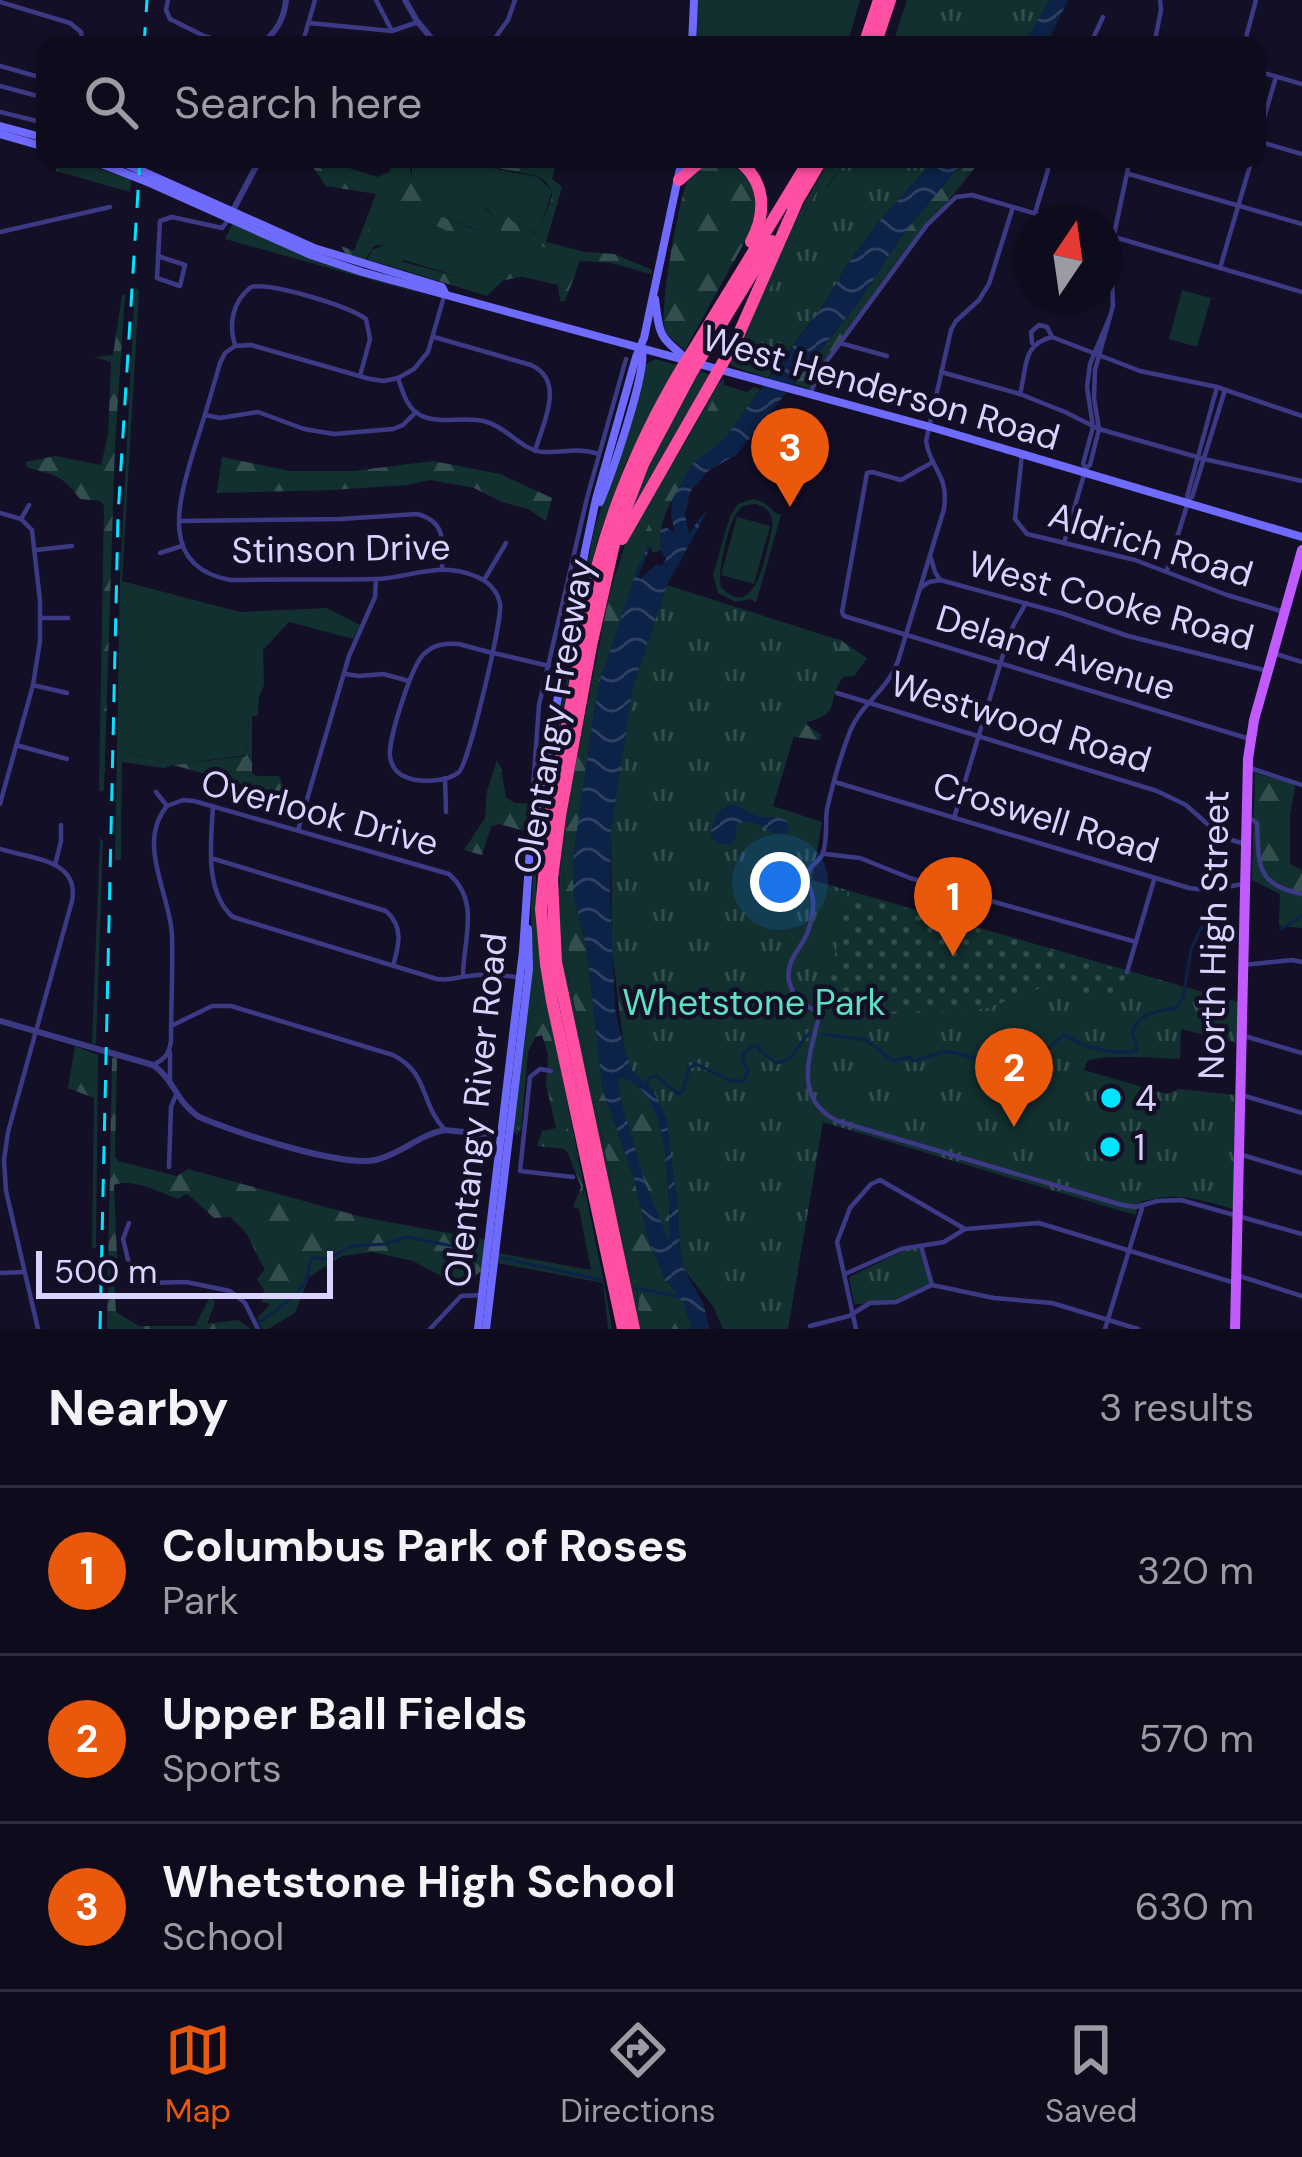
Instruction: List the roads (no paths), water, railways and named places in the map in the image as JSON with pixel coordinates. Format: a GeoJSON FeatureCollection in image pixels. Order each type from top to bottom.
{"type":"FeatureCollection","features":[{"type":"Feature","properties":{"kind":"highway"},"geometry":{"type":"LineString","coordinates":[[869,36],[879,0]]}},
{"type":"Feature","properties":{"kind":"highway"},"geometry":{"type":"LineString","coordinates":[[871,36],[890,0]]}},
{"type":"Feature","properties":{"kind":"highway"},"geometry":{"type":"LineString","coordinates":[[679,180],[693,168]]}},
{"type":"Feature","properties":{"kind":"highway"},"geometry":{"type":"LineString","coordinates":[[726,296],[762,211],[756,179],[745,168]]}},
{"type":"Feature","properties":{"kind":"highway","name":"Olentangy Freeway"},"geometry":{"type":"LineString","coordinates":[[634,1329],[562,999],[553,931],[555,849],[598,608],[616,535],[691,362],[804,168]]}},
{"type":"Feature","properties":{"kind":"highway","name":"Olentangy Freeway"},"geometry":{"type":"LineString","coordinates":[[621,1329],[546,964],[542,879],[550,815],[597,567],[634,460],[650,424],[817,168]]}},
{"type":"Feature","properties":{"kind":"highway"},"geometry":{"type":"LineString","coordinates":[[598,608],[623,537],[720,370],[796,203]]}},
{"type":"Feature","properties":{"kind":"main road"},"geometry":{"type":"LineString","coordinates":[[692,36],[694,0]]}},
{"type":"Feature","properties":{"kind":"main road"},"geometry":{"type":"LineString","coordinates":[[0,130],[36,140]]}},
{"type":"Feature","properties":{"kind":"main road","name":"West Henderson Road"},"geometry":{"type":"LineString","coordinates":[[112,168],[231,215]]}},
{"type":"Feature","properties":{"kind":"main road","name":"West Henderson Road"},"geometry":{"type":"LineString","coordinates":[[134,168],[335,264],[1085,470],[1302,537]]}},
{"type":"Feature","properties":{"kind":"main road","name":"Olentangy River Road"},"geometry":{"type":"LineString","coordinates":[[482,1329],[524,978],[530,848],[593,518],[641,349],[681,168]]}},
{"type":"Feature","properties":{"kind":"main road"},"geometry":{"type":"LineString","coordinates":[[654,293],[660,333],[691,362]]}},
{"type":"Feature","properties":{"kind":"main road","name":"North High Street"},"geometry":{"type":"LineString","coordinates":[[1235,1329],[1247,767],[1250,739],[1302,550]]}},
{"type":"Feature","properties":{"kind":"street"},"geometry":{"type":"LineString","coordinates":[[168,0],[170,19],[207,36]]}},
{"type":"Feature","properties":{"kind":"street"},"geometry":{"type":"LineString","coordinates":[[272,36],[286,0]]}},
{"type":"Feature","properties":{"kind":"street"},"geometry":{"type":"LineString","coordinates":[[305,36],[315,0]]}},
{"type":"Feature","properties":{"kind":"street"},"geometry":{"type":"LineString","coordinates":[[376,0],[392,31]]}},
{"type":"Feature","properties":{"kind":"street"},"geometry":{"type":"LineString","coordinates":[[405,0],[430,36]]}},
{"type":"Feature","properties":{"kind":"street"},"geometry":{"type":"LineString","coordinates":[[496,36],[514,0]]}},
{"type":"Feature","properties":{"kind":"street"},"geometry":{"type":"LineString","coordinates":[[1155,36],[1160,0]]}},
{"type":"Feature","properties":{"kind":"street"},"geometry":{"type":"LineString","coordinates":[[1246,36],[1256,0]]}},
{"type":"Feature","properties":{"kind":"street"},"geometry":{"type":"LineString","coordinates":[[0,2],[70,23],[81,36]]}},
{"type":"Feature","properties":{"kind":"street"},"geometry":{"type":"LineString","coordinates":[[1094,36],[1103,17]]}},
{"type":"Feature","properties":{"kind":"street"},"geometry":{"type":"LineString","coordinates":[[309,23],[392,31],[417,21]]}},
{"type":"Feature","properties":{"kind":"street"},"geometry":{"type":"LineString","coordinates":[[0,66],[36,77]]}},
{"type":"Feature","properties":{"kind":"street"},"geometry":{"type":"LineString","coordinates":[[1266,74],[1302,85]]}},
{"type":"Feature","properties":{"kind":"street"},"geometry":{"type":"LineString","coordinates":[[1266,111],[1276,77]]}},
{"type":"Feature","properties":{"kind":"street"},"geometry":{"type":"LineString","coordinates":[[0,86],[36,93]]}},
{"type":"Feature","properties":{"kind":"street"},"geometry":{"type":"LineString","coordinates":[[0,112],[36,121]]}},
{"type":"Feature","properties":{"kind":"street"},"geometry":{"type":"LineString","coordinates":[[1266,144],[1302,154]]}},
{"type":"Feature","properties":{"kind":"street"},"geometry":{"type":"LineString","coordinates":[[158,256],[185,265],[180,286],[158,280],[158,256],[159,224],[162,219],[223,228],[255,168]]}},
{"type":"Feature","properties":{"kind":"street"},"geometry":{"type":"LineString","coordinates":[[1038,204],[1047,168]]}},
{"type":"Feature","properties":{"kind":"street"},"geometry":{"type":"LineString","coordinates":[[1120,204],[1128,168]]}},
{"type":"Feature","properties":{"kind":"street"},"geometry":{"type":"LineString","coordinates":[[1220,268],[1249,168]]}},
{"type":"Feature","properties":{"kind":"street"},"geometry":{"type":"LineString","coordinates":[[1127,173],[1302,224]]}},
{"type":"Feature","properties":{"kind":"street"},"geometry":{"type":"LineString","coordinates":[[804,393],[943,207],[967,194],[1012,207],[989,284],[956,321],[941,372],[927,446],[946,495],[920,590],[893,675],[863,709],[850,733],[827,810],[822,853],[808,872],[813,900],[809,927],[788,971],[796,996],[820,1012],[808,1072],[814,1101],[837,1120],[1122,1205],[1142,1207],[1175,1200],[1302,1234]]}},
{"type":"Feature","properties":{"kind":"street"},"geometry":{"type":"LineString","coordinates":[[0,233],[110,207]]}},
{"type":"Feature","properties":{"kind":"street"},"geometry":{"type":"LineString","coordinates":[[1122,239],[1302,292]]}},
{"type":"Feature","properties":{"kind":"street"},"geometry":{"type":"LineString","coordinates":[[235,346],[231,324],[238,301],[246,290],[261,285],[351,310],[366,319],[370,339],[360,376]]}},
{"type":"Feature","properties":{"kind":"street"},"geometry":{"type":"LineString","coordinates":[[160,554],[182,546],[182,489],[222,358],[235,346],[251,345],[384,381],[398,378],[419,364],[445,293]]}},
{"type":"Feature","properties":{"kind":"street"},"geometry":{"type":"LineString","coordinates":[[1064,543],[1096,428],[1087,387],[1112,312]]}},
{"type":"Feature","properties":{"kind":"street"},"geometry":{"type":"LineString","coordinates":[[1037,342],[1030,337],[1039,325],[1046,326],[1052,337]]}},
{"type":"Feature","properties":{"kind":"street"},"geometry":{"type":"LineString","coordinates":[[433,336],[531,365],[547,376],[551,393],[535,451]]}},
{"type":"Feature","properties":{"kind":"street"},"geometry":{"type":"LineString","coordinates":[[1020,394],[1028,352],[1037,342],[1052,337],[1140,371],[1217,387],[1302,416]]}},
{"type":"Feature","properties":{"kind":"street"},"geometry":{"type":"LineString","coordinates":[[840,344],[887,356]]}},
{"type":"Feature","properties":{"kind":"street","name":"Olentangy River Road"},"geometry":{"type":"LineString","coordinates":[[532,788],[539,705],[608,456],[626,359]]}},
{"type":"Feature","properties":{"kind":"street"},"geometry":{"type":"LineString","coordinates":[[941,372],[1020,394],[1096,428],[1302,481]]}},
{"type":"Feature","properties":{"kind":"street"},"geometry":{"type":"LineString","coordinates":[[398,378],[416,412],[434,419],[486,421],[535,451],[576,449],[608,456]]}},
{"type":"Feature","properties":{"kind":"street"},"geometry":{"type":"LineString","coordinates":[[1167,570],[1192,497],[1217,387]]}},
{"type":"Feature","properties":{"kind":"street"},"geometry":{"type":"LineString","coordinates":[[1201,458],[1226,390]]}},
{"type":"Feature","properties":{"kind":"street"},"geometry":{"type":"LineString","coordinates":[[205,415],[266,413],[304,429],[334,434],[393,429],[416,412]]}},
{"type":"Feature","properties":{"kind":"street","name":"Aldrich Road"},"geometry":{"type":"LineString","coordinates":[[1022,454],[1014,514],[1027,534],[1167,570],[1284,612]]}},
{"type":"Feature","properties":{"kind":"street","name":"Deland Avenue"},"geometry":{"type":"LineString","coordinates":[[933,462],[902,480],[872,472],[866,475],[842,612],[847,617],[1250,739]]}},
{"type":"Feature","properties":{"kind":"street"},"geometry":{"type":"LineString","coordinates":[[21,519],[29,505]]}},
{"type":"Feature","properties":{"kind":"street"},"geometry":{"type":"LineString","coordinates":[[0,513],[21,519],[32,530],[40,618],[33,685],[0,804]]}},
{"type":"Feature","properties":{"kind":"street"},"geometry":{"type":"LineString","coordinates":[[179,521],[424,516],[441,532],[442,570]]}},
{"type":"Feature","properties":{"kind":"street"},"geometry":{"type":"LineString","coordinates":[[506,542],[484,580],[501,605],[492,653],[466,760],[460,771],[445,778],[410,779],[392,764],[391,744],[409,681],[418,660],[429,650],[459,644],[492,653],[549,666]]}},
{"type":"Feature","properties":{"kind":"street"},"geometry":{"type":"LineString","coordinates":[[35,550],[72,546]]}},
{"type":"Feature","properties":{"kind":"street","name":"Stinson Drive"},"geometry":{"type":"LineString","coordinates":[[182,546],[199,568],[230,580],[376,579],[442,570],[484,580]]}},
{"type":"Feature","properties":{"kind":"street","name":"West Cooke Road"},"geometry":{"type":"LineString","coordinates":[[931,554],[940,580]]}},
{"type":"Feature","properties":{"kind":"street"},"geometry":{"type":"LineString","coordinates":[[298,830],[343,674],[375,597],[376,579]]}},
{"type":"Feature","properties":{"kind":"street","name":"West Cooke Road"},"geometry":{"type":"LineString","coordinates":[[920,590],[940,580],[1128,636],[1268,671]]}},
{"type":"Feature","properties":{"kind":"street"},"geometry":{"type":"LineString","coordinates":[[954,818],[1000,663],[1026,603]]}},
{"type":"Feature","properties":{"kind":"street"},"geometry":{"type":"LineString","coordinates":[[40,618],[68,618]]}},
{"type":"Feature","properties":{"kind":"street"},"geometry":{"type":"LineString","coordinates":[[1273,653],[1302,662]]}},
{"type":"Feature","properties":{"kind":"street"},"geometry":{"type":"LineString","coordinates":[[343,674],[383,674],[409,681]]}},
{"type":"Feature","properties":{"kind":"street"},"geometry":{"type":"LineString","coordinates":[[33,685],[67,693]]}},
{"type":"Feature","properties":{"kind":"street","name":"Westwood Road"},"geometry":{"type":"LineString","coordinates":[[837,693],[1157,791],[1186,805],[1222,837],[1245,844]]}},
{"type":"Feature","properties":{"kind":"street"},"geometry":{"type":"LineString","coordinates":[[16,745],[67,759]]}},
{"type":"Feature","properties":{"kind":"street"},"geometry":{"type":"LineString","coordinates":[[1247,767],[1302,785]]}},
{"type":"Feature","properties":{"kind":"street"},"geometry":{"type":"LineString","coordinates":[[445,778],[446,812]]}},
{"type":"Feature","properties":{"kind":"street","name":"Croswell Road"},"geometry":{"type":"LineString","coordinates":[[835,782],[1196,890],[1244,884]]}},
{"type":"Feature","properties":{"kind":"street"},"geometry":{"type":"LineString","coordinates":[[156,792],[167,806],[159,815],[156,856],[172,930],[170,1082]]}},
{"type":"Feature","properties":{"kind":"street","name":"Overlook Drive"},"geometry":{"type":"LineString","coordinates":[[167,806],[183,800],[213,806],[449,874],[464,890],[470,911],[463,976]]}},
{"type":"Feature","properties":{"kind":"street"},"geometry":{"type":"LineString","coordinates":[[213,806],[215,890],[225,910],[243,922],[446,981],[490,974],[524,978]]}},
{"type":"Feature","properties":{"kind":"street"},"geometry":{"type":"LineString","coordinates":[[1246,817],[1257,823],[1265,877],[1279,888],[1302,894]]}},
{"type":"Feature","properties":{"kind":"street"},"geometry":{"type":"LineString","coordinates":[[55,865],[61,825]]}},
{"type":"Feature","properties":{"kind":"street"},"geometry":{"type":"LineString","coordinates":[[0,849],[65,870],[74,890],[2,1160],[6,1212],[38,1329]]}},
{"type":"Feature","properties":{"kind":"street"},"geometry":{"type":"LineString","coordinates":[[822,853],[856,857],[902,875],[1136,942]]}},
{"type":"Feature","properties":{"kind":"street"},"geometry":{"type":"LineString","coordinates":[[213,859],[386,911],[399,935],[392,966]]}},
{"type":"Feature","properties":{"kind":"street"},"geometry":{"type":"LineString","coordinates":[[1127,972],[1155,878]]}},
{"type":"Feature","properties":{"kind":"street"},"geometry":{"type":"LineString","coordinates":[[1243,965],[1302,962]]}},
{"type":"Feature","properties":{"kind":"street"},"geometry":{"type":"LineString","coordinates":[[171,1026],[212,1006],[231,1006],[393,1055],[414,1070],[430,1112],[445,1130]]}},
{"type":"Feature","properties":{"kind":"street"},"geometry":{"type":"LineString","coordinates":[[0,1021],[153,1065],[190,1112],[212,1123],[352,1161],[387,1156],[436,1131],[523,1138]]}},
{"type":"Feature","properties":{"kind":"street"},"geometry":{"type":"LineString","coordinates":[[1241,1035],[1302,1053]]}},
{"type":"Feature","properties":{"kind":"street"},"geometry":{"type":"LineString","coordinates":[[153,1065],[170,1052]]}},
{"type":"Feature","properties":{"kind":"street"},"geometry":{"type":"LineString","coordinates":[[551,1071],[540,1070],[530,1077],[520,1171],[573,1177]]}},
{"type":"Feature","properties":{"kind":"street"},"geometry":{"type":"LineString","coordinates":[[169,1167],[171,1107],[176,1094]]}},
{"type":"Feature","properties":{"kind":"street"},"geometry":{"type":"LineString","coordinates":[[1240,1095],[1302,1113]]}},
{"type":"Feature","properties":{"kind":"street"},"geometry":{"type":"LineString","coordinates":[[1239,1154],[1302,1173]]}},
{"type":"Feature","properties":{"kind":"street"},"geometry":{"type":"LineString","coordinates":[[856,1329],[838,1237],[850,1208],[871,1184],[886,1181],[964,1229]]}},
{"type":"Feature","properties":{"kind":"street"},"geometry":{"type":"LineString","coordinates":[[1105,1329],[1142,1207]]}},
{"type":"Feature","properties":{"kind":"street"},"geometry":{"type":"LineString","coordinates":[[845,1274],[901,1249],[944,1242],[964,1229],[1033,1221],[1302,1295]]}},
{"type":"Feature","properties":{"kind":"street"},"geometry":{"type":"LineString","coordinates":[[129,1223],[123,1243],[136,1279],[230,1291],[244,1303],[258,1329]]}},
{"type":"Feature","properties":{"kind":"street"},"geometry":{"type":"LineString","coordinates":[[921,1246],[932,1285]]}},
{"type":"Feature","properties":{"kind":"street"},"geometry":{"type":"LineString","coordinates":[[0,1273],[24,1272]]}},
{"type":"Feature","properties":{"kind":"street"},"geometry":{"type":"LineString","coordinates":[[810,1326],[853,1314],[870,1303],[896,1302],[932,1285],[994,1298],[1052,1303],[1138,1329]]}},
{"type":"Feature","properties":{"kind":"street"},"geometry":{"type":"LineString","coordinates":[[430,1329],[461,1296],[486,1295]]}},
{"type":"Feature","properties":{"kind":"street"},"geometry":{"type":"LineString","coordinates":[[851,1304],[860,1309]]}},
{"type":"Feature","properties":{"kind":"water"},"geometry":{"type":"Polygon","coordinates":[[[1050,0],[1068,0],[1050,36],[1028,36],[1050,0]]]}},
{"type":"Feature","properties":{"kind":"water"},"geometry":{"type":"Polygon","coordinates":[[[927,168],[958,168],[737,454],[708,471],[690,492],[685,514],[689,534],[707,512],[667,585],[633,686],[611,832],[615,1009],[632,1071],[653,1090],[666,1117],[680,1251],[710,1329],[692,1329],[684,1304],[665,1278],[649,1242],[633,1175],[603,1091],[586,945],[573,893],[573,860],[592,725],[600,681],[634,578],[648,546],[640,579],[666,559],[660,531],[665,527],[675,532],[672,500],[691,465],[723,440],[825,303],[847,265],[927,168]],[[619,1077],[619,1093],[644,1180],[669,1241],[665,1147],[650,1101],[637,1085],[619,1077]]]}},
{"type":"Feature","properties":{"kind":"water"},"geometry":{"type":"Polygon","coordinates":[[[729,805],[783,819],[789,830],[778,834],[744,822],[737,824],[731,844],[718,844],[711,837],[712,828],[729,805]]]}},
{"type":"Feature","properties":{"kind":"waterway"},"geometry":{"type":"LineString","coordinates":[[1281,929],[1302,916]]}},
{"type":"Feature","properties":{"kind":"waterway"},"geometry":{"type":"LineString","coordinates":[[822,1034],[866,1040],[893,1061],[909,1057],[914,1061],[945,1051],[980,1059],[1004,1058],[1018,1071],[1064,1034],[1098,1049],[1136,1051],[1135,1026],[1150,1014],[1177,1008],[1191,950],[1201,928],[1210,929]]}},
{"type":"Feature","properties":{"kind":"waterway"},"geometry":{"type":"LineString","coordinates":[[647,1084],[656,1076],[678,1094],[689,1068],[696,1064],[731,1081],[744,1081],[748,1071],[743,1054],[755,1045],[775,1063],[782,1062],[810,1033]]}},
{"type":"Feature","properties":{"kind":"waterway"},"geometry":{"type":"LineString","coordinates":[[259,1323],[299,1291],[313,1257],[326,1260],[352,1246],[407,1237],[473,1250]]}},
{"type":"Feature","properties":{"kind":"waterway"},"geometry":{"type":"LineString","coordinates":[[502,1258],[602,1280]]}},
{"type":"Feature","properties":{"kind":"waterway"},"geometry":{"type":"LineString","coordinates":[[635,1288],[680,1297]]}},
{"type":"Feature","properties":{"kind":"railway"},"geometry":{"type":"LineString","coordinates":[[145,36],[147,0]]}},
{"type":"Feature","properties":{"kind":"railway"},"geometry":{"type":"LineString","coordinates":[[100,1329],[118,515],[139,168]]}},
{"type":"Feature","properties":{"kind":"place","name":"Whetstone High School"},"geometry":{"type":"Point","coordinates":[790,507]}},
{"type":"Feature","properties":{"kind":"place","name":"Columbus Park of Roses"},"geometry":{"type":"Point","coordinates":[953,956]}},
{"type":"Feature","properties":{"kind":"place","name":"4"},"geometry":{"type":"Point","coordinates":[1111,1098]}},
{"type":"Feature","properties":{"kind":"place","name":"Upper Ball Fields"},"geometry":{"type":"Point","coordinates":[1014,1127]}},
{"type":"Feature","properties":{"kind":"place","name":"1"},"geometry":{"type":"Point","coordinates":[1110,1147]}},
{"type":"Feature","properties":{"kind":"park label","name":"Whetstone Park"},"geometry":{"type":"Point","coordinates":[754,1002]}}]}
